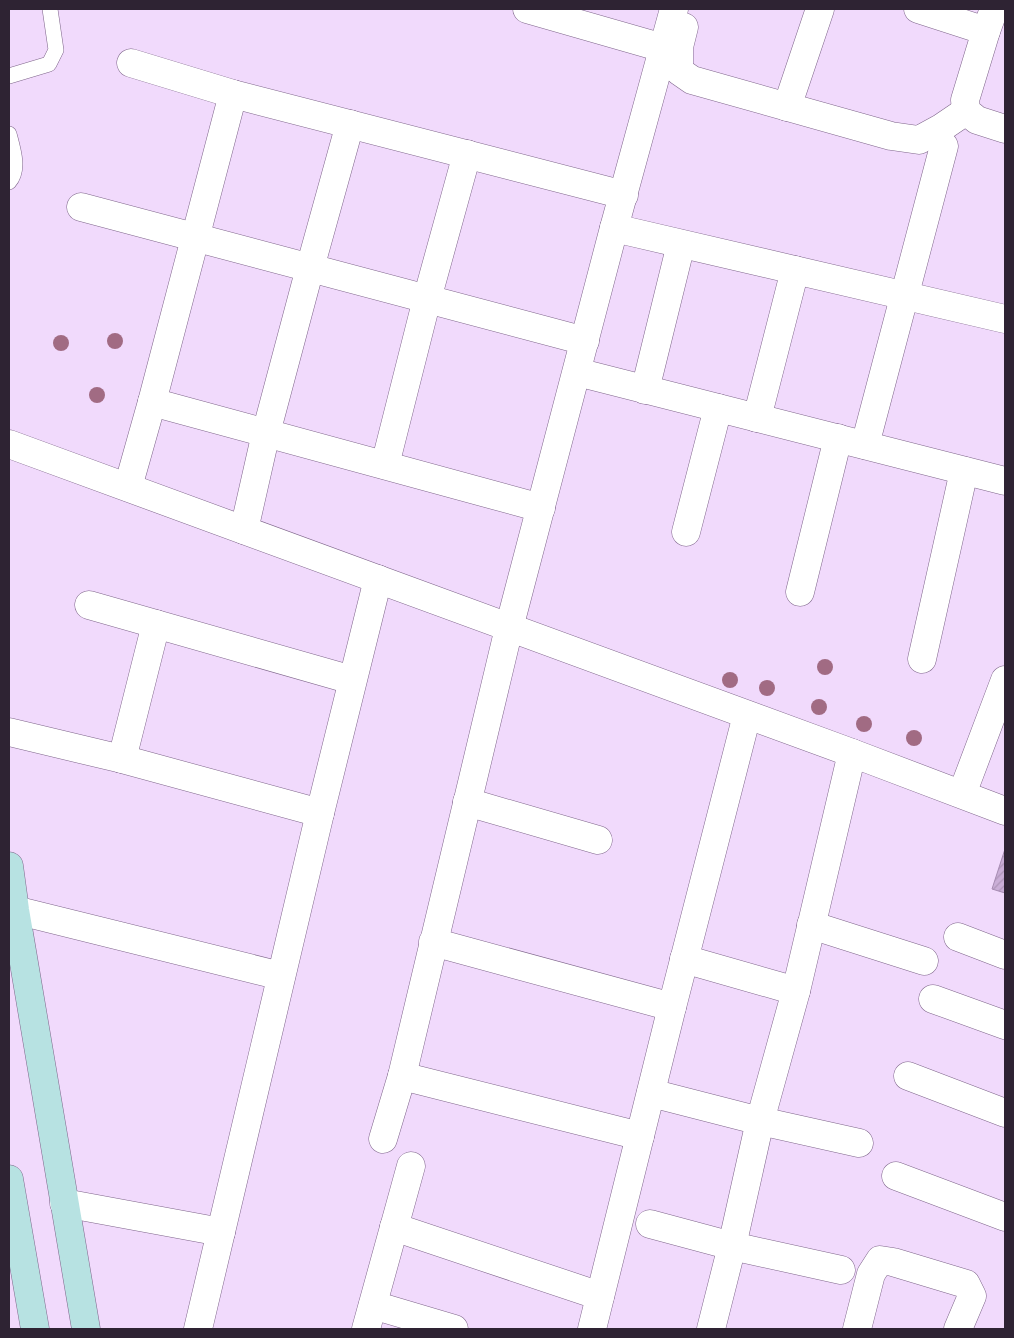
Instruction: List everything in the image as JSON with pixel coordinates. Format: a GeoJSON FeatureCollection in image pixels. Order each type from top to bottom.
{"type":"FeatureCollection","features":[{"type":"Feature","properties":{"kind":"street"},"geometry":{"type":"LineString","coordinates":[[527,9],[599,19],[663,48]]}},
{"type":"Feature","properties":{"kind":"street"},"geometry":{"type":"LineString","coordinates":[[383,1139],[402,1076],[509,628],[614,228],[674,9]]}},
{"type":"Feature","properties":{"kind":"street"},"geometry":{"type":"LineString","coordinates":[[690,9],[678,47],[679,71],[692,80],[892,136],[919,140],[966,111]]}},
{"type":"Feature","properties":{"kind":"street"},"geometry":{"type":"LineString","coordinates":[[787,107],[820,9]]}},
{"type":"Feature","properties":{"kind":"street"},"geometry":{"type":"LineString","coordinates":[[918,9],[990,20],[965,100],[966,111],[977,120],[1005,129]]}},
{"type":"Feature","properties":{"kind":"street"},"geometry":{"type":"LineString","coordinates":[[131,63],[233,94],[624,195]]}},
{"type":"Feature","properties":{"kind":"street"},"geometry":{"type":"LineString","coordinates":[[128,487],[233,94]]}},
{"type":"Feature","properties":{"kind":"street"},"geometry":{"type":"LineString","coordinates":[[244,530],[266,433],[350,124]]}},
{"type":"Feature","properties":{"kind":"street"},"geometry":{"type":"LineString","coordinates":[[865,445],[903,295],[944,146]]}},
{"type":"Feature","properties":{"kind":"street"},"geometry":{"type":"LineString","coordinates":[[385,465],[427,299],[467,154]]}},
{"type":"Feature","properties":{"kind":"street"},"geometry":{"type":"LineString","coordinates":[[81,207],[585,341]]}},
{"type":"Feature","properties":{"kind":"street"},"geometry":{"type":"LineString","coordinates":[[614,228],[1005,319]]}},
{"type":"Feature","properties":{"kind":"street"},"geometry":{"type":"LineString","coordinates":[[645,390],[681,244]]}},
{"type":"Feature","properties":{"kind":"street"},"geometry":{"type":"LineString","coordinates":[[757,418],[795,270]]}},
{"type":"Feature","properties":{"kind":"street"},"geometry":{"type":"LineString","coordinates":[[577,372],[1005,481]]}},
{"type":"Feature","properties":{"kind":"street"},"geometry":{"type":"LineString","coordinates":[[152,402],[541,508]]}},
{"type":"Feature","properties":{"kind":"street"},"geometry":{"type":"LineString","coordinates":[[686,532],[718,408]]}},
{"type":"Feature","properties":{"kind":"street"},"geometry":{"type":"LineString","coordinates":[[800,592],[838,438]]}},
{"type":"Feature","properties":{"kind":"street"},"geometry":{"type":"LineString","coordinates":[[9,444],[852,753],[1005,811]]}},
{"type":"Feature","properties":{"kind":"street"},"geometry":{"type":"LineString","coordinates":[[922,659],[964,471]]}},
{"type":"Feature","properties":{"kind":"street"},"geometry":{"type":"LineString","coordinates":[[198,1329],[320,813],[378,579]]}},
{"type":"Feature","properties":{"kind":"street"},"geometry":{"type":"LineString","coordinates":[[89,605],[352,680]]}},
{"type":"Feature","properties":{"kind":"street"},"geometry":{"type":"LineString","coordinates":[[122,760],[156,624]]}},
{"type":"Feature","properties":{"kind":"street"},"geometry":{"type":"LineString","coordinates":[[962,794],[1005,680]]}},
{"type":"Feature","properties":{"kind":"street"},"geometry":{"type":"LineString","coordinates":[[592,1329],[747,715]]}},
{"type":"Feature","properties":{"kind":"street"},"geometry":{"type":"LineString","coordinates":[[9,732],[320,813]]}},
{"type":"Feature","properties":{"kind":"street"},"geometry":{"type":"LineString","coordinates":[[711,1329],[760,1121],[796,991],[852,753]]}},
{"type":"Feature","properties":{"kind":"street"},"geometry":{"type":"LineString","coordinates":[[467,802],[598,840]]}},
{"type":"Feature","properties":{"kind":"street"},"geometry":{"type":"LineString","coordinates":[[9,866],[14,910],[86,1329]]}},
{"type":"Feature","properties":{"kind":"street"},"geometry":{"type":"LineString","coordinates":[[14,910],[281,976]]}},
{"type":"Feature","properties":{"kind":"street"},"geometry":{"type":"LineString","coordinates":[[811,925],[924,961]]}},
{"type":"Feature","properties":{"kind":"street"},"geometry":{"type":"LineString","coordinates":[[958,937],[1005,955]]}},
{"type":"Feature","properties":{"kind":"street"},"geometry":{"type":"LineString","coordinates":[[433,942],[672,1007]]}},
{"type":"Feature","properties":{"kind":"street"},"geometry":{"type":"LineString","coordinates":[[684,959],[796,991]]}},
{"type":"Feature","properties":{"kind":"street"},"geometry":{"type":"LineString","coordinates":[[933,999],[1005,1025]]}},
{"type":"Feature","properties":{"kind":"street"},"geometry":{"type":"LineString","coordinates":[[402,1076],[640,1136]]}},
{"type":"Feature","properties":{"kind":"street"},"geometry":{"type":"LineString","coordinates":[[908,1076],[1005,1113]]}},
{"type":"Feature","properties":{"kind":"street"},"geometry":{"type":"LineString","coordinates":[[651,1093],[760,1121],[859,1143]]}},
{"type":"Feature","properties":{"kind":"street"},"geometry":{"type":"LineString","coordinates":[[411,1166],[370,1317],[454,1329]]}},
{"type":"Feature","properties":{"kind":"street"},"geometry":{"type":"LineString","coordinates":[[896,1176],[1005,1217]]}},
{"type":"Feature","properties":{"kind":"street"},"geometry":{"type":"LineString","coordinates":[[9,1179],[35,1329]]}},
{"type":"Feature","properties":{"kind":"street"},"geometry":{"type":"LineString","coordinates":[[64,1203],[221,1232]]}},
{"type":"Feature","properties":{"kind":"street"},"geometry":{"type":"LineString","coordinates":[[650,1224],[732,1246],[841,1270]]}},
{"type":"Feature","properties":{"kind":"street"},"geometry":{"type":"LineString","coordinates":[[394,1227],[600,1296]]}},
{"type":"Feature","properties":{"kind":"street"},"geometry":{"type":"LineString","coordinates":[[857,1329],[871,1274],[880,1260],[893,1262],[966,1284],[972,1296],[958,1329]]}},
{"type":"Feature","properties":{"kind":"lane"},"geometry":{"type":"LineString","coordinates":[[9,76],[49,64],[56,50],[50,9]]}},
{"type":"Feature","properties":{"kind":"lane"},"geometry":{"type":"LineString","coordinates":[[9,134],[15,153],[13,177],[9,182]]}},
{"type":"Feature","properties":{"kind":"building"},"geometry":{"type":"Polygon","coordinates":[[[1005,849],[1005,893],[992,889],[1005,849]]]}}]}
